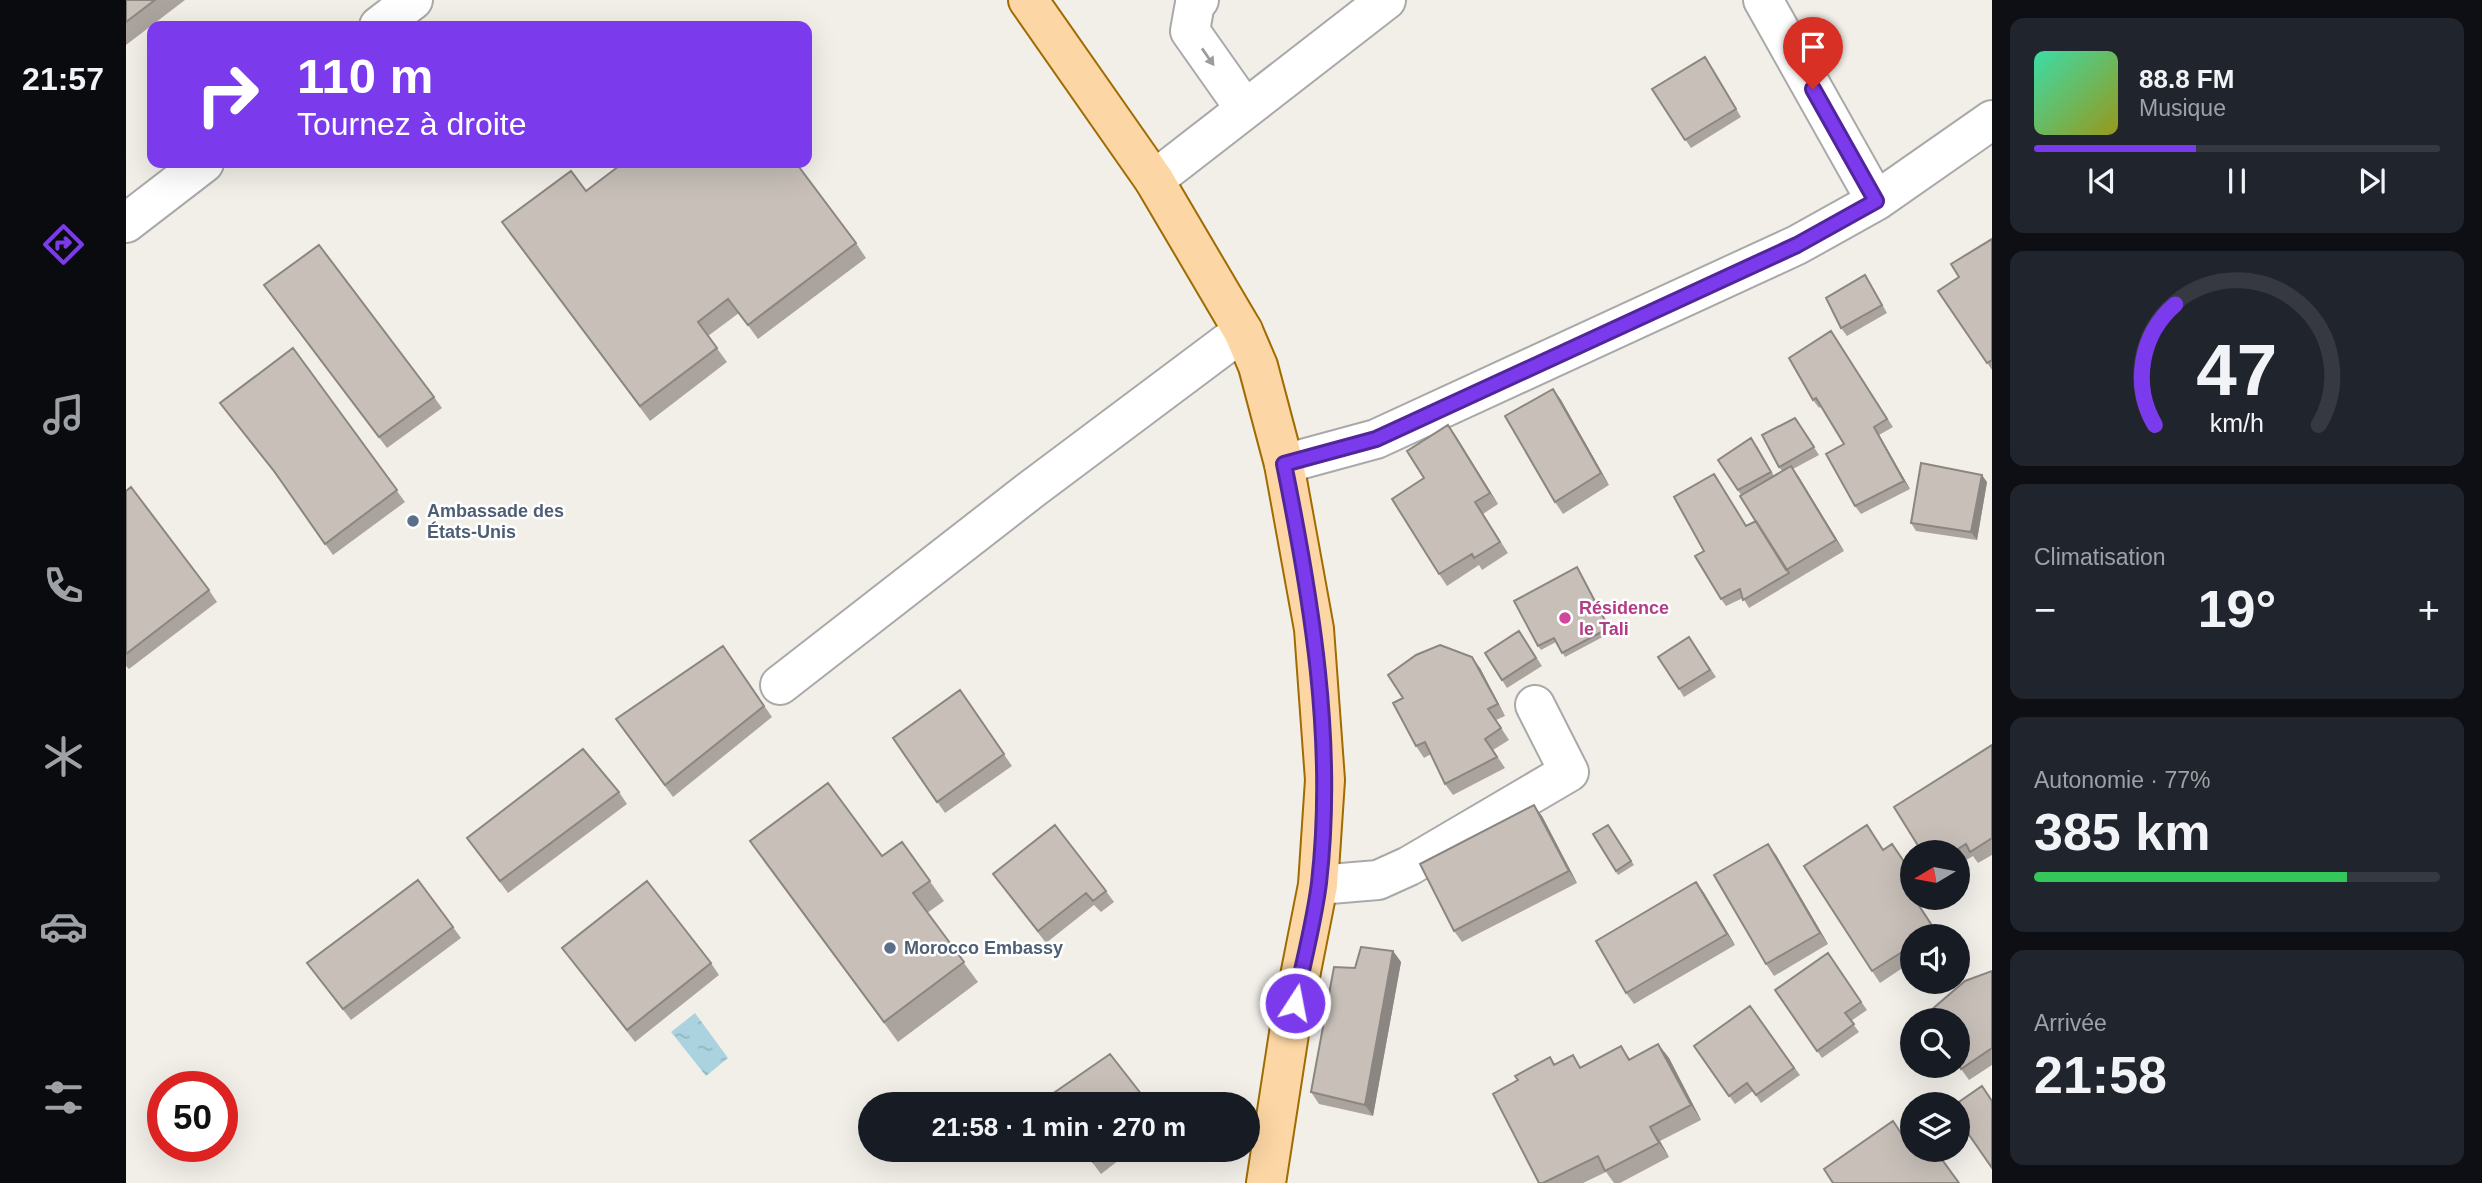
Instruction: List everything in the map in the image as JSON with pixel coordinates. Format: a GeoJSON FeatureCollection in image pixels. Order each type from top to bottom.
{"type":"FeatureCollection","features":[{"type":"Feature","properties":{"kind":"main road"},"geometry":{"type":"LineString","coordinates":[[1028,0],[1154,180],[1243,331],[1258,366],[1284,464],[1314,629],[1325,780],[1318,885],[1290,1027],[1266,1183]]}},
{"type":"Feature","properties":{"kind":"street"},"geometry":{"type":"LineString","coordinates":[[386,21],[413,0]]}},
{"type":"Feature","properties":{"kind":"street"},"geometry":{"type":"LineString","coordinates":[[1199,0],[1195,4],[1191,31],[1245,109]]}},
{"type":"Feature","properties":{"kind":"street"},"geometry":{"type":"LineString","coordinates":[[1154,180],[1386,0]]}},
{"type":"Feature","properties":{"kind":"street"},"geometry":{"type":"LineString","coordinates":[[1763,0],[1876,201]]}},
{"type":"Feature","properties":{"kind":"street"},"geometry":{"type":"LineString","coordinates":[[1284,464],[1376,439],[1797,245],[1876,201],[1992,120]]}},
{"type":"Feature","properties":{"kind":"street"},"geometry":{"type":"LineString","coordinates":[[126,223],[198,168]]}},
{"type":"Feature","properties":{"kind":"street"},"geometry":{"type":"LineString","coordinates":[[780,685],[1032,489],[1243,331]]}},
{"type":"Feature","properties":{"kind":"street"},"geometry":{"type":"LineString","coordinates":[[1318,885],[1378,880],[1409,866],[1569,772],[1535,705]]}},
{"type":"Feature","properties":{"kind":"water"},"geometry":{"type":"Polygon","coordinates":[[[695,1013],[728,1058],[706,1076],[671,1032],[695,1013]]]}},
{"type":"Feature","properties":{"kind":"building"},"geometry":{"type":"Polygon","coordinates":[[[126,0],[155,0],[126,22],[126,0]]]}},
{"type":"Feature","properties":{"kind":"building"},"geometry":{"type":"Polygon","coordinates":[[[1705,57],[1736,109],[1685,140],[1652,89],[1705,57]]]}},
{"type":"Feature","properties":{"kind":"building"},"geometry":{"type":"Polygon","coordinates":[[[616,168],[800,168],[856,243],[748,325],[728,299],[698,322],[717,348],[640,406],[502,222],[571,171],[586,191],[616,168]]]}},
{"type":"Feature","properties":{"kind":"building"},"geometry":{"type":"Polygon","coordinates":[[[1992,239],[1992,360],[1987,363],[1938,291],[1959,277],[1951,264],[1992,239]]]}},
{"type":"Feature","properties":{"kind":"building"},"geometry":{"type":"Polygon","coordinates":[[[319,245],[434,397],[379,437],[264,285],[319,245]]]}},
{"type":"Feature","properties":{"kind":"building"},"geometry":{"type":"Polygon","coordinates":[[[1865,275],[1882,305],[1841,328],[1826,298],[1865,275]]]}},
{"type":"Feature","properties":{"kind":"building"},"geometry":{"type":"Polygon","coordinates":[[[1831,331],[1887,419],[1874,427],[1904,481],[1855,506],[1826,454],[1844,444],[1816,398],[1813,400],[1789,358],[1831,331]]]}},
{"type":"Feature","properties":{"kind":"building"},"geometry":{"type":"Polygon","coordinates":[[[293,348],[397,490],[325,544],[274,471],[220,403],[293,348]]]}},
{"type":"Feature","properties":{"kind":"building"},"geometry":{"type":"Polygon","coordinates":[[[1553,389],[1601,473],[1555,502],[1505,416],[1553,389]]]}},
{"type":"Feature","properties":{"kind":"building"},"geometry":{"type":"Polygon","coordinates":[[[1795,418],[1814,447],[1779,467],[1762,435],[1795,418]]]}},
{"type":"Feature","properties":{"kind":"building"},"geometry":{"type":"Polygon","coordinates":[[[1448,425],[1490,493],[1475,502],[1500,542],[1474,558],[1472,554],[1439,574],[1392,499],[1424,478],[1407,451],[1448,425]]]}},
{"type":"Feature","properties":{"kind":"building"},"geometry":{"type":"Polygon","coordinates":[[[1751,438],[1771,472],[1738,490],[1718,460],[1751,438]]]}},
{"type":"Feature","properties":{"kind":"building"},"geometry":{"type":"Polygon","coordinates":[[[1921,463],[1982,475],[1971,532],[1911,523],[1921,463]]]}},
{"type":"Feature","properties":{"kind":"building"},"geometry":{"type":"Polygon","coordinates":[[[1791,466],[1836,540],[1786,570],[1740,496],[1791,466]]]}},
{"type":"Feature","properties":{"kind":"building"},"geometry":{"type":"Polygon","coordinates":[[[1714,474],[1746,526],[1756,521],[1789,573],[1743,600],[1740,589],[1721,599],[1695,556],[1704,551],[1674,497],[1714,474]]]}},
{"type":"Feature","properties":{"kind":"building"},"geometry":{"type":"Polygon","coordinates":[[[131,487],[209,590],[126,654],[126,491],[131,487]]]}},
{"type":"Feature","properties":{"kind":"building","name":"Résidence le Tali"},"geometry":{"type":"Polygon","coordinates":[[[1577,567],[1609,628],[1562,653],[1554,638],[1538,646],[1514,601],[1577,567]]]}},
{"type":"Feature","properties":{"kind":"building"},"geometry":{"type":"Polygon","coordinates":[[[1519,631],[1536,658],[1502,680],[1485,653],[1519,631]]]}},
{"type":"Feature","properties":{"kind":"building"},"geometry":{"type":"Polygon","coordinates":[[[1689,637],[1710,670],[1679,689],[1658,657],[1689,637]]]}},
{"type":"Feature","properties":{"kind":"building"},"geometry":{"type":"Polygon","coordinates":[[[1440,645],[1472,657],[1498,704],[1488,709],[1501,728],[1485,739],[1497,757],[1445,784],[1425,742],[1416,746],[1393,703],[1403,698],[1388,675],[1416,655],[1440,645]]]}},
{"type":"Feature","properties":{"kind":"building"},"geometry":{"type":"Polygon","coordinates":[[[723,646],[764,706],[665,785],[616,719],[723,646]]]}},
{"type":"Feature","properties":{"kind":"building"},"geometry":{"type":"Polygon","coordinates":[[[960,690],[1004,754],[937,802],[893,738],[960,690]]]}},
{"type":"Feature","properties":{"kind":"building"},"geometry":{"type":"Polygon","coordinates":[[[1992,745],[1992,838],[1970,852],[1970,840],[1915,840],[1894,807],[1992,745]]]}},
{"type":"Feature","properties":{"kind":"building"},"geometry":{"type":"Polygon","coordinates":[[[583,749],[619,792],[500,881],[467,838],[583,749]]]}},
{"type":"Feature","properties":{"kind":"building","name":"Morocco Embassy"},"geometry":{"type":"Polygon","coordinates":[[[828,783],[882,856],[902,842],[930,881],[913,893],[964,962],[884,1022],[750,841],[828,783]]]}},
{"type":"Feature","properties":{"kind":"building"},"geometry":{"type":"Polygon","coordinates":[[[1534,805],[1569,871],[1454,931],[1420,864],[1534,805]]]}},
{"type":"Feature","properties":{"kind":"building"},"geometry":{"type":"Polygon","coordinates":[[[1055,825],[1106,891],[1093,901],[1086,893],[1038,931],[993,874],[1055,825]]]}},
{"type":"Feature","properties":{"kind":"building"},"geometry":{"type":"Polygon","coordinates":[[[1608,825],[1631,861],[1616,871],[1593,834],[1608,825]]]}},
{"type":"Feature","properties":{"kind":"building"},"geometry":{"type":"Polygon","coordinates":[[[1867,825],[1883,850],[1892,844],[1900,856],[1900,910],[1922,910],[1931,924],[1900,924],[1900,953],[1872,971],[1804,866],[1867,825]]]}},
{"type":"Feature","properties":{"kind":"building"},"geometry":{"type":"Polygon","coordinates":[[[1768,844],[1820,933],[1766,964],[1714,875],[1768,844]]]}},
{"type":"Feature","properties":{"kind":"building"},"geometry":{"type":"Polygon","coordinates":[[[418,880],[453,927],[343,1009],[307,963],[418,880]]]}},
{"type":"Feature","properties":{"kind":"building"},"geometry":{"type":"Polygon","coordinates":[[[647,881],[711,963],[627,1030],[562,948],[647,881]]]}},
{"type":"Feature","properties":{"kind":"building"},"geometry":{"type":"Polygon","coordinates":[[[1696,882],[1727,934],[1626,993],[1596,941],[1696,882]]]}},
{"type":"Feature","properties":{"kind":"building"},"geometry":{"type":"Polygon","coordinates":[[[1361,947],[1393,951],[1365,1105],[1311,1092],[1334,967],[1355,968],[1361,947]]]}},
{"type":"Feature","properties":{"kind":"building"},"geometry":{"type":"Polygon","coordinates":[[[1828,953],[1861,1002],[1845,1013],[1854,1024],[1817,1051],[1775,990],[1828,953]]]}},
{"type":"Feature","properties":{"kind":"building"},"geometry":{"type":"Polygon","coordinates":[[[1992,971],[1992,1048],[1970,1063],[1970,1008],[1934,1008],[1950,994],[1970,994],[1970,979],[1992,971]]]}},
{"type":"Feature","properties":{"kind":"building"},"geometry":{"type":"Polygon","coordinates":[[[1750,1006],[1794,1068],[1756,1095],[1747,1083],[1729,1096],[1694,1046],[1750,1006]]]}},
{"type":"Feature","properties":{"kind":"building"},"geometry":{"type":"Polygon","coordinates":[[[1658,1044],[1691,1105],[1650,1127],[1659,1143],[1605,1171],[1598,1156],[1539,1183],[1493,1094],[1518,1080],[1515,1076],[1550,1057],[1554,1065],[1573,1055],[1580,1068],[1621,1046],[1629,1060],[1658,1044]]]}},
{"type":"Feature","properties":{"kind":"building"},"geometry":{"type":"Polygon","coordinates":[[[1110,1054],[1140,1092],[1055,1092],[1110,1054]]]}},
{"type":"Feature","properties":{"kind":"building"},"geometry":{"type":"Polygon","coordinates":[[[1982,1086],[1992,1101],[1992,1168],[1970,1136],[1970,1094],[1982,1086]]]}},
{"type":"Feature","properties":{"kind":"building"},"geometry":{"type":"Polygon","coordinates":[[[1893,1121],[1900,1132],[1900,1162],[1944,1162],[1959,1183],[1833,1183],[1824,1169],[1893,1121]]]}},
{"type":"Feature","properties":{"kind":"place","name":"Ambassade des États-Unis"},"geometry":{"type":"Point","coordinates":[413,521]}},
{"type":"Feature","properties":{"kind":"place","name":"Résidence le Tali"},"geometry":{"type":"Point","coordinates":[1565,618]}},
{"type":"Feature","properties":{"kind":"place","name":"Morocco Embassy"},"geometry":{"type":"Point","coordinates":[890,948]}},
{"type":"Feature","properties":{"kind":"route"},"geometry":{"type":"LineString","coordinates":[[1295,1003],[1318,885],[1325,780],[1314,629],[1284,464],[1376,439],[1797,245],[1876,201],[1813,89]]}}]}
